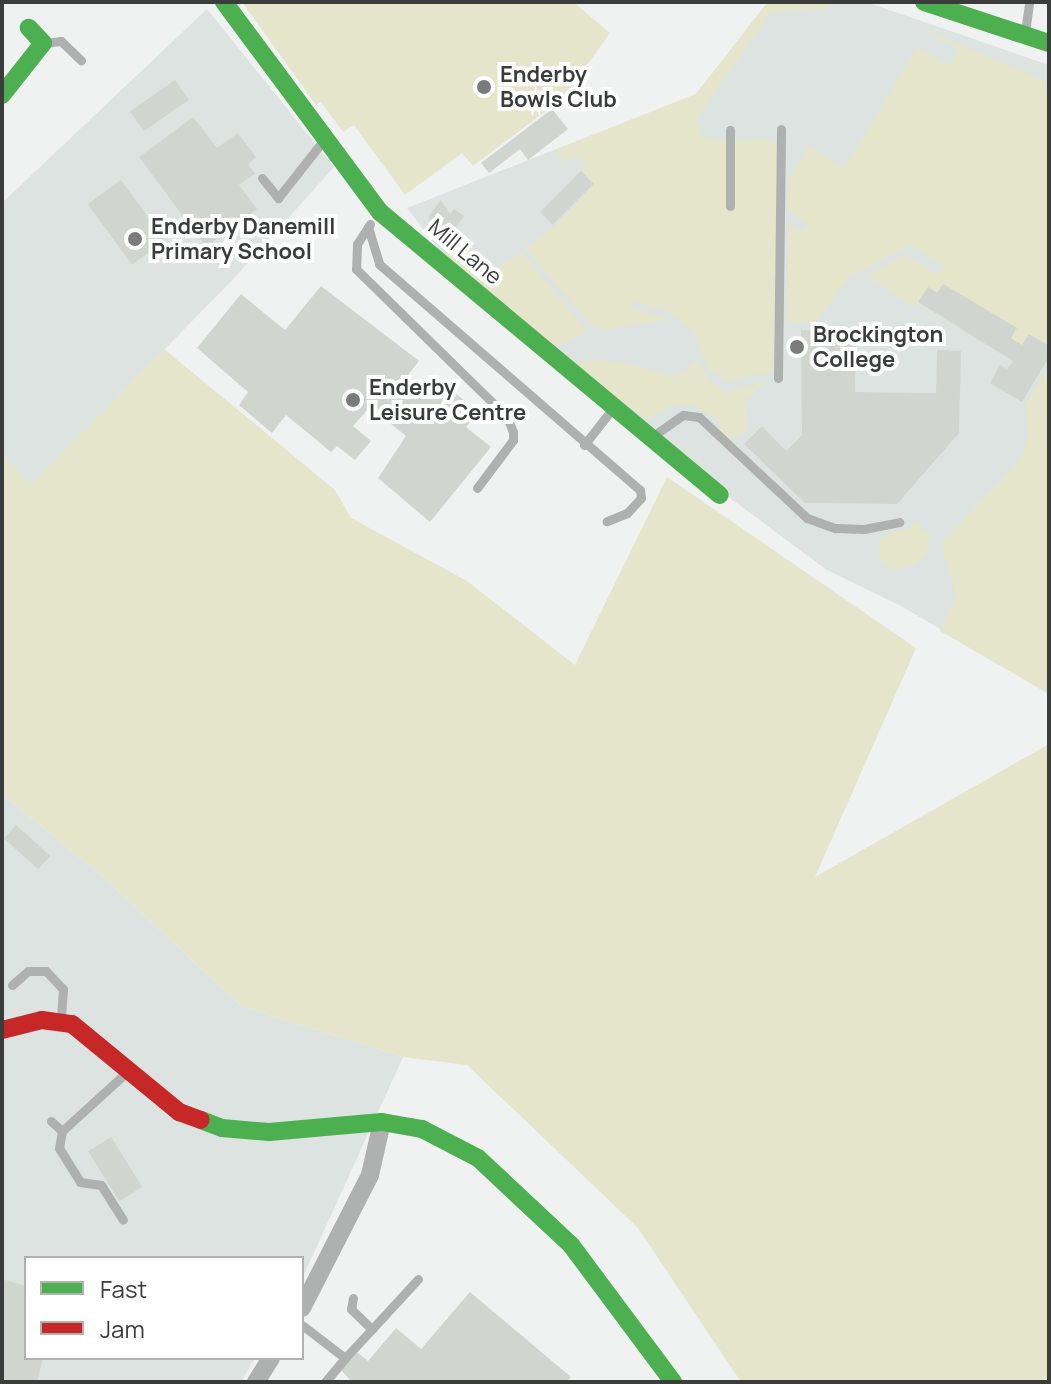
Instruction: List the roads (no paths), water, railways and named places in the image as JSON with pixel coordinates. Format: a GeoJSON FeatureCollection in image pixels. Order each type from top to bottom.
{"type":"FeatureCollection","features":[{"type":"Feature","properties":{"kind":"street","name":"Mill Lane"},"geometry":{"type":"LineString","coordinates":[[224,2],[326,138],[374,220],[720,495]]}},
{"type":"Feature","properties":{"kind":"street"},"geometry":{"type":"LineString","coordinates":[[924,2],[982,14],[1049,43]]}},
{"type":"Feature","properties":{"kind":"street"},"geometry":{"type":"LineString","coordinates":[[2,95],[43,43],[29,28]]}},
{"type":"Feature","properties":{"kind":"street"},"geometry":{"type":"LineString","coordinates":[[2,1030],[61,1021],[90,1037],[179,1112],[222,1128],[269,1132],[382,1122],[422,1129],[478,1158],[518,1191],[619,1303],[673,1382]]}},
{"type":"Feature","properties":{"kind":"street"},"geometry":{"type":"LineString","coordinates":[[304,1304],[370,1175],[382,1122]]}},
{"type":"Feature","properties":{"kind":"street"},"geometry":{"type":"LineString","coordinates":[[256,1382],[270,1360]]}},
{"type":"Feature","properties":{"kind":"lane"},"geometry":{"type":"LineString","coordinates":[[1025,35],[1029,2]]}},
{"type":"Feature","properties":{"kind":"lane"},"geometry":{"type":"LineString","coordinates":[[43,43],[61,41],[81,60]]}},
{"type":"Feature","properties":{"kind":"lane"},"geometry":{"type":"LineString","coordinates":[[778,378],[781,129]]}},
{"type":"Feature","properties":{"kind":"lane"},"geometry":{"type":"LineString","coordinates":[[730,130],[730,206]]}},
{"type":"Feature","properties":{"kind":"lane"},"geometry":{"type":"LineString","coordinates":[[262,178],[278,198],[326,138]]}},
{"type":"Feature","properties":{"kind":"lane"},"geometry":{"type":"LineString","coordinates":[[374,220],[355,251],[356,269],[507,417],[513,440],[477,488]]}},
{"type":"Feature","properties":{"kind":"lane"},"geometry":{"type":"LineString","coordinates":[[374,220],[379,264],[501,374],[642,493],[623,516],[607,521]]}},
{"type":"Feature","properties":{"kind":"lane"},"geometry":{"type":"LineString","coordinates":[[584,445],[613,408]]}},
{"type":"Feature","properties":{"kind":"lane"},"geometry":{"type":"LineString","coordinates":[[652,439],[683,415],[699,417],[807,518],[864,529],[899,522]]}},
{"type":"Feature","properties":{"kind":"lane"},"geometry":{"type":"LineString","coordinates":[[12,985],[28,971],[46,971],[63,989],[61,1021]]}},
{"type":"Feature","properties":{"kind":"lane"},"geometry":{"type":"LineString","coordinates":[[123,1220],[101,1185],[80,1182],[59,1148],[62,1131],[128,1070]]}},
{"type":"Feature","properties":{"kind":"lane"},"geometry":{"type":"LineString","coordinates":[[51,1121],[62,1131]]}},
{"type":"Feature","properties":{"kind":"lane"},"geometry":{"type":"LineString","coordinates":[[325,1382],[418,1279]]}},
{"type":"Feature","properties":{"kind":"lane"},"geometry":{"type":"LineString","coordinates":[[353,1298],[351,1309],[372,1329]]}},
{"type":"Feature","properties":{"kind":"lane"},"geometry":{"type":"LineString","coordinates":[[304,1327],[345,1358]]}},
{"type":"Feature","properties":{"kind":"place","name":"Enderby Bowls Club"},"geometry":{"type":"Point","coordinates":[484,87]}},
{"type":"Feature","properties":{"kind":"place","name":"Enderby Danemill Primary School"},"geometry":{"type":"Point","coordinates":[135,239]}},
{"type":"Feature","properties":{"kind":"place","name":"Brockington College"},"geometry":{"type":"Point","coordinates":[797,347]}},
{"type":"Feature","properties":{"kind":"place","name":"Enderby Leisure Centre"},"geometry":{"type":"Point","coordinates":[353,400]}}]}
